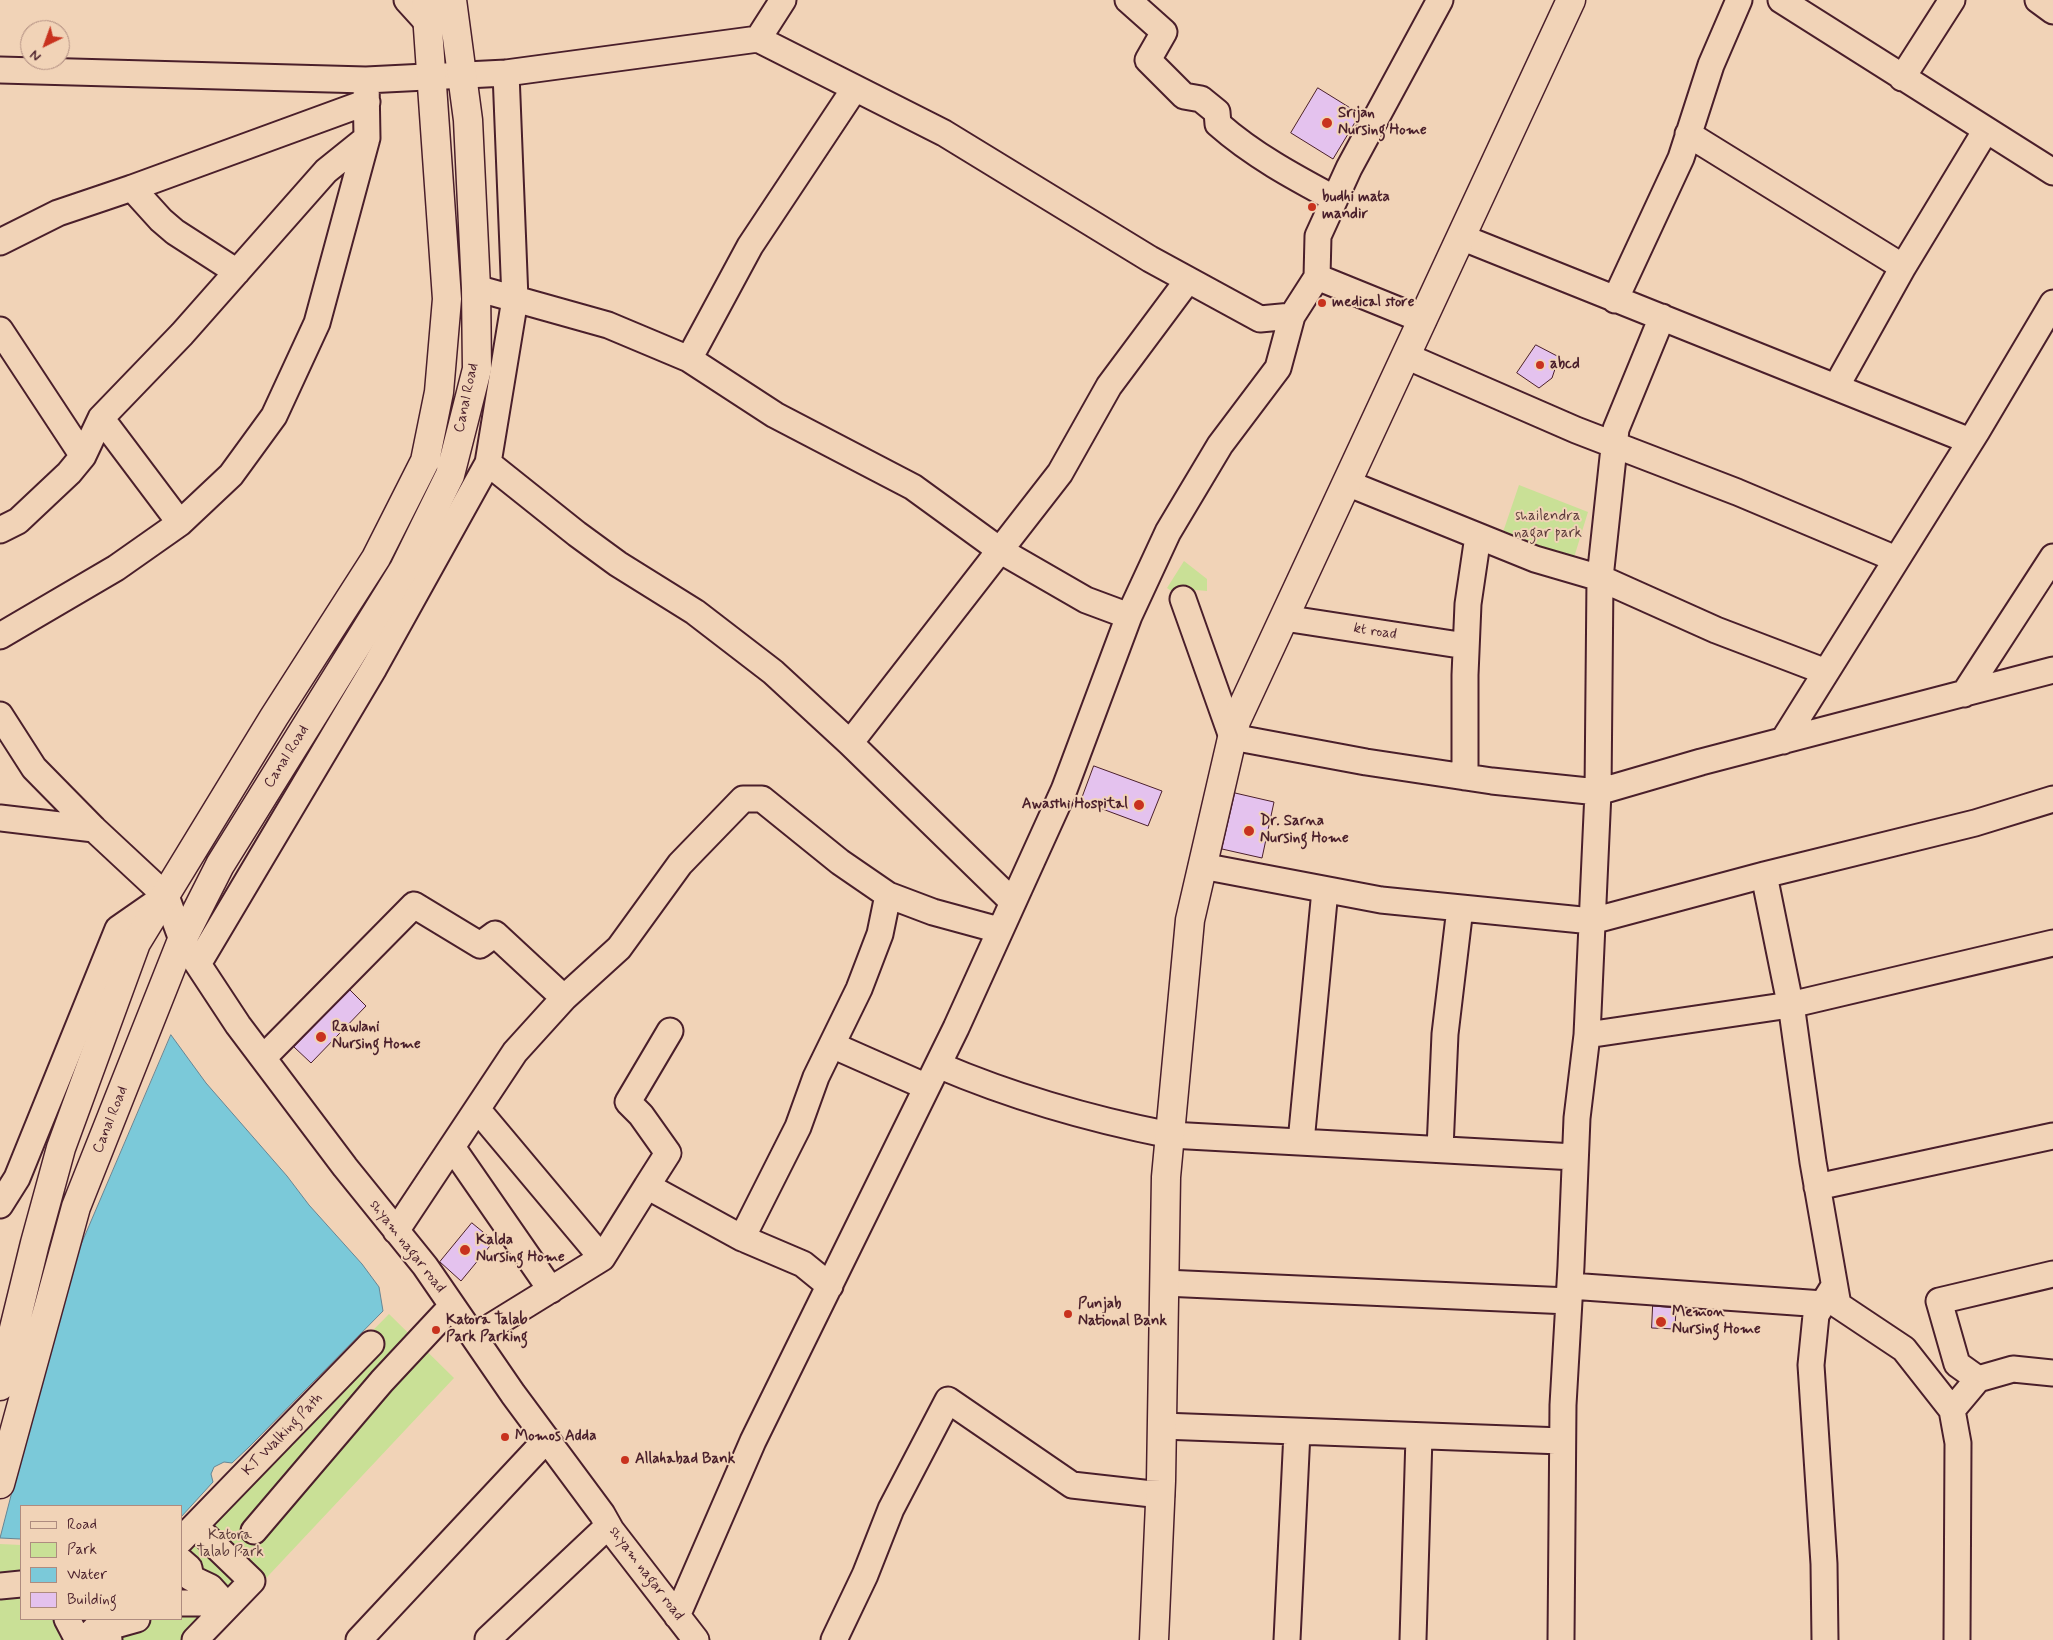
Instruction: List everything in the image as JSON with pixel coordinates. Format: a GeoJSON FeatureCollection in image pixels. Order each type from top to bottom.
{"type":"FeatureCollection","features":[{"type":"Feature","properties":{"kind":"main road"},"geometry":{"type":"LineString","coordinates":[[1154,1640],[1161,1495],[1166,1177],[1190,920],[1236,721],[1571,0]]}},
{"type":"Feature","properties":{"kind":"main road","name":"Canal Road"},"geometry":{"type":"LineString","coordinates":[[0,1484],[76,1207],[182,940],[220,865],[404,569],[450,475],[477,369],[476,288],[468,120],[462,76],[457,7]]}},
{"type":"Feature","properties":{"kind":"main road","name":"Canal Road"},"geometry":{"type":"LineString","coordinates":[[0,1386],[35,1243],[62,1148],[136,944],[274,717],[376,558],[425,461],[439,392],[447,299],[430,76],[427,11]]}},
{"type":"Feature","properties":{"kind":"street"},"geometry":{"type":"LineString","coordinates":[[407,0],[427,11]]}},
{"type":"Feature","properties":{"kind":"street"},"geometry":{"type":"LineString","coordinates":[[758,39],[783,0]]}},
{"type":"Feature","properties":{"kind":"street"},"geometry":{"type":"LineString","coordinates":[[1128,0],[1164,32],[1148,60],[1184,96],[1201,99],[1217,112],[1218,124],[1238,142],[1286,173],[1335,199]]}},
{"type":"Feature","properties":{"kind":"street"},"geometry":{"type":"LineString","coordinates":[[677,1616],[753,1441],[932,1076],[1064,790],[1129,616],[1168,532],[1215,453],[1278,368],[1292,316],[1317,278],[1318,236],[1397,77],[1440,0]]}},
{"type":"Feature","properties":{"kind":"street"},"geometry":{"type":"LineString","coordinates":[[1616,300],[1681,158],[1711,65],[1739,0]]}},
{"type":"Feature","properties":{"kind":"street"},"geometry":{"type":"LineString","coordinates":[[1781,0],[1807,7],[1902,78],[2053,172]]}},
{"type":"Feature","properties":{"kind":"street"},"geometry":{"type":"LineString","coordinates":[[1902,78],[1952,0]]}},
{"type":"Feature","properties":{"kind":"street"},"geometry":{"type":"LineString","coordinates":[[2038,0],[2053,10]]}},
{"type":"Feature","properties":{"kind":"street"},"geometry":{"type":"LineString","coordinates":[[0,242],[58,213],[132,188],[367,91],[430,76],[506,73],[758,39],[944,133],[1150,259],[1260,319],[1292,316]]}},
{"type":"Feature","properties":{"kind":"street"},"geometry":{"type":"LineString","coordinates":[[0,70],[367,91]]}},
{"type":"Feature","properties":{"kind":"street"},"geometry":{"type":"LineString","coordinates":[[198,964],[374,668],[488,463],[514,299],[506,73]]}},
{"type":"Feature","properties":{"kind":"street"},"geometry":{"type":"LineString","coordinates":[[689,359],[750,246],[855,88]]}},
{"type":"Feature","properties":{"kind":"street"},"geometry":{"type":"LineString","coordinates":[[0,636],[116,568],[180,523],[231,475],[274,416],[317,323],[367,138],[367,91]]}},
{"type":"Feature","properties":{"kind":"street"},"geometry":{"type":"LineString","coordinates":[[1836,387],[1903,267],[1986,130]]}},
{"type":"Feature","properties":{"kind":"street"},"geometry":{"type":"LineString","coordinates":[[1688,134],[1903,267]]}},
{"type":"Feature","properties":{"kind":"street"},"geometry":{"type":"LineString","coordinates":[[0,530],[18,520],[69,473],[84,456],[101,418],[182,334],[326,171],[367,138]]}},
{"type":"Feature","properties":{"kind":"street"},"geometry":{"type":"LineString","coordinates":[[132,188],[161,220],[175,232],[237,272]]}},
{"type":"Feature","properties":{"kind":"street"},"geometry":{"type":"LineString","coordinates":[[1461,237],[1970,441]]}},
{"type":"Feature","properties":{"kind":"street"},"geometry":{"type":"LineString","coordinates":[[1317,278],[1422,320]]}},
{"type":"Feature","properties":{"kind":"street"},"geometry":{"type":"LineString","coordinates":[[850,743],[1060,473],[1109,386],[1188,280]]}},
{"type":"Feature","properties":{"kind":"street"},"geometry":{"type":"LineString","coordinates":[[476,288],[608,325],[689,359],[775,415],[913,487],[1001,551],[1086,600],[1129,616]]}},
{"type":"Feature","properties":{"kind":"street"},"geometry":{"type":"LineString","coordinates":[[1783,741],[1970,441],[2053,303]]}},
{"type":"Feature","properties":{"kind":"street"},"geometry":{"type":"LineString","coordinates":[[1561,1640],[1562,1441],[1577,1118],[1587,1035],[1598,792],[1600,578],[1616,428],[1662,317]]}},
{"type":"Feature","properties":{"kind":"street"},"geometry":{"type":"LineString","coordinates":[[0,330],[84,456]]}},
{"type":"Feature","properties":{"kind":"street"},"geometry":{"type":"LineString","coordinates":[[1406,356],[1614,445],[1736,492],[1896,559]]}},
{"type":"Feature","properties":{"kind":"street"},"geometry":{"type":"LineString","coordinates":[[101,418],[180,523]]}},
{"type":"Feature","properties":{"kind":"street"},"geometry":{"type":"LineString","coordinates":[[488,463],[618,564],[695,612],[765,666],[850,743],[1012,901]]}},
{"type":"Feature","properties":{"kind":"street"},"geometry":{"type":"LineString","coordinates":[[1347,483],[1535,559],[1600,578],[1716,630],[1826,672]]}},
{"type":"Feature","properties":{"kind":"street"},"geometry":{"type":"LineString","coordinates":[[1465,777],[1468,604],[1478,536]]}},
{"type":"Feature","properties":{"kind":"street"},"geometry":{"type":"LineString","coordinates":[[1964,694],[2053,557]]}},
{"type":"Feature","properties":{"kind":"street"},"geometry":{"type":"LineString","coordinates":[[1182,599],[1232,737],[1366,762],[1465,777],[1598,792],[2053,670]]}},
{"type":"Feature","properties":{"kind":"street","name":"kt road"},"geometry":{"type":"LineString","coordinates":[[1284,618],[1466,646]]}},
{"type":"Feature","properties":{"kind":"street"},"geometry":{"type":"LineString","coordinates":[[0,715],[34,768],[94,830],[166,896],[118,929],[16,1178],[0,1206]]}},
{"type":"Feature","properties":{"kind":"street"},"geometry":{"type":"LineString","coordinates":[[396,1231],[515,1052],[564,998],[619,948],[680,864],[743,799],[762,799],[840,862],[888,895],[933,912],[999,930]]}},
{"type":"Feature","properties":{"kind":"street"},"geometry":{"type":"LineString","coordinates":[[1202,866],[1382,900],[1592,921],[1764,875],[1975,823],[2053,799]]}},
{"type":"Feature","properties":{"kind":"street"},"geometry":{"type":"LineString","coordinates":[[0,818],[94,830]]}},
{"type":"Feature","properties":{"kind":"street"},"geometry":{"type":"LineString","coordinates":[[1764,875],[1790,1005],[1818,1187],[1829,1295],[1838,1305],[1904,1349],[1952,1410],[1958,1443],[1957,1640]]}},
{"type":"Feature","properties":{"kind":"street"},"geometry":{"type":"LineString","coordinates":[[1301,1142],[1325,890]]}},
{"type":"Feature","properties":{"kind":"street"},"geometry":{"type":"LineString","coordinates":[[742,1238],[798,1127],[816,1077],[832,1045],[880,934],[888,895]]}},
{"type":"Feature","properties":{"kind":"street","name":"shyam nagar road"},"geometry":{"type":"LineString","coordinates":[[166,896],[182,940],[238,1025],[425,1266],[608,1526],[696,1640]]}},
{"type":"Feature","properties":{"kind":"street"},"geometry":{"type":"LineString","coordinates":[[263,1058],[414,905],[480,945],[495,934],[564,998]]}},
{"type":"Feature","properties":{"kind":"street"},"geometry":{"type":"LineString","coordinates":[[1440,1150],[1445,1034],[1460,908]]}},
{"type":"Feature","properties":{"kind":"street"},"geometry":{"type":"LineString","coordinates":[[1587,1035],[1790,1005],[2053,943]]}},
{"type":"Feature","properties":{"kind":"street"},"geometry":{"type":"LineString","coordinates":[[474,1338],[602,1258],[668,1153],[642,1115],[628,1102],[670,1031]]}},
{"type":"Feature","properties":{"kind":"street"},"geometry":{"type":"LineString","coordinates":[[832,1045],[932,1076],[996,1090],[1118,1125],[1170,1135],[1576,1157]]}},
{"type":"Feature","properties":{"kind":"street"},"geometry":{"type":"LineString","coordinates":[[477,1109],[602,1258]]}},
{"type":"Feature","properties":{"kind":"street"},"geometry":{"type":"LineString","coordinates":[[1818,1187],[2053,1136]]}},
{"type":"Feature","properties":{"kind":"street"},"geometry":{"type":"LineString","coordinates":[[452,1147],[551,1290]]}},
{"type":"Feature","properties":{"kind":"street"},"geometry":{"type":"LineString","coordinates":[[646,1186],[742,1238],[802,1264],[830,1286]]}},
{"type":"Feature","properties":{"kind":"street"},"geometry":{"type":"LineString","coordinates":[[1978,1378],[1957,1364],[1939,1301],[2053,1274]]}},
{"type":"Feature","properties":{"kind":"street"},"geometry":{"type":"LineString","coordinates":[[1164,1283],[1570,1293],[1829,1295]]}},
{"type":"Feature","properties":{"kind":"street"},"geometry":{"type":"LineString","coordinates":[[1825,1640],[1824,1564],[1811,1365],[1816,1314],[1829,1295]]}},
{"type":"Feature","properties":{"kind":"street"},"geometry":{"type":"LineString","coordinates":[[254,1531],[382,1381],[452,1306]]}},
{"type":"Feature","properties":{"kind":"street","name":"KT Walking Path"},"geometry":{"type":"LineString","coordinates":[[195,1640],[252,1581],[188,1533],[371,1344]]}},
{"type":"Feature","properties":{"kind":"street"},"geometry":{"type":"LineString","coordinates":[[1952,1410],[1978,1378],[2013,1369],[2053,1373]]}},
{"type":"Feature","properties":{"kind":"street"},"geometry":{"type":"LineString","coordinates":[[834,1640],[865,1575],[892,1509],[948,1400],[1072,1485],[1161,1495]]}},
{"type":"Feature","properties":{"kind":"street"},"geometry":{"type":"LineString","coordinates":[[1162,1426],[1562,1441]]}},
{"type":"Feature","properties":{"kind":"street"},"geometry":{"type":"LineString","coordinates":[[1286,1640],[1297,1432]]}},
{"type":"Feature","properties":{"kind":"street"},"geometry":{"type":"LineString","coordinates":[[1413,1640],[1420,1436]]}},
{"type":"Feature","properties":{"kind":"street"},"geometry":{"type":"LineString","coordinates":[[359,1640],[547,1440]]}},
{"type":"Feature","properties":{"kind":"street"},"geometry":{"type":"LineString","coordinates":[[488,1639],[608,1526]]}},
{"type":"Feature","properties":{"kind":"street"},"geometry":{"type":"LineString","coordinates":[[182,1562],[189,1568],[190,1578],[210,1587],[220,1598],[215,1604],[182,1603]]}},
{"type":"Feature","properties":{"kind":"street"},"geometry":{"type":"LineString","coordinates":[[0,1586],[20,1584]]}},
{"type":"Feature","properties":{"kind":"street"},"geometry":{"type":"LineString","coordinates":[[68,1620],[78,1640]]}},
{"type":"Feature","properties":{"kind":"street"},"geometry":{"type":"LineString","coordinates":[[84,1640],[104,1620]]}},
{"type":"Feature","properties":{"kind":"street"},"geometry":{"type":"LineString","coordinates":[[109,1640],[108,1632],[112,1626],[133,1620]]}},
{"type":"Feature","properties":{"kind":"green space","name":"shailendra nagar park"},"geometry":{"type":"Polygon","coordinates":[[[1519,485],[1588,512],[1572,564],[1502,535],[1519,485]]]}},
{"type":"Feature","properties":{"kind":"green space"},"geometry":{"type":"Polygon","coordinates":[[[1184,561],[1207,579],[1207,591],[1196,590],[1183,599],[1167,588],[1184,561]]]}},
{"type":"Feature","properties":{"kind":"green space","name":"Katora Talab Park"},"geometry":{"type":"Polygon","coordinates":[[[389,1314],[454,1378],[208,1640],[0,1640],[0,1544],[20,1545],[20,1620],[182,1620],[182,1524],[389,1314]]]}},
{"type":"Feature","properties":{"kind":"water"},"geometry":{"type":"Polygon","coordinates":[[[171,1035],[206,1083],[287,1176],[309,1205],[362,1264],[379,1287],[383,1311],[232,1463],[224,1462],[214,1467],[211,1474],[213,1482],[182,1516],[182,1505],[20,1505],[20,1539],[0,1538],[56,1322],[80,1247],[171,1035]]]}},
{"type":"Feature","properties":{"kind":"building"},"geometry":{"type":"Polygon","coordinates":[[[1318,88],[1360,114],[1333,159],[1291,133],[1318,88]]]}},
{"type":"Feature","properties":{"kind":"building","name":"abcd"},"geometry":{"type":"Polygon","coordinates":[[[1536,345],[1559,357],[1552,378],[1539,388],[1517,373],[1536,345]]]}},
{"type":"Feature","properties":{"kind":"building"},"geometry":{"type":"Polygon","coordinates":[[[1094,766],[1162,791],[1148,826],[1081,801],[1094,766]]]}},
{"type":"Feature","properties":{"kind":"building"},"geometry":{"type":"Polygon","coordinates":[[[1235,793],[1274,802],[1262,858],[1222,849],[1235,793]]]}},
{"type":"Feature","properties":{"kind":"building"},"geometry":{"type":"Polygon","coordinates":[[[350,990],[366,1006],[311,1063],[294,1047],[350,990]]]}},
{"type":"Feature","properties":{"kind":"building"},"geometry":{"type":"Polygon","coordinates":[[[472,1223],[494,1241],[461,1281],[440,1262],[472,1223]]]}},
{"type":"Feature","properties":{"kind":"building"},"geometry":{"type":"Polygon","coordinates":[[[1653,1306],[1676,1308],[1675,1329],[1652,1328],[1653,1306]]]}},
{"type":"Feature","properties":{"kind":"place","name":"Srijan Nursing Home"},"geometry":{"type":"Point","coordinates":[1327,123]}},
{"type":"Feature","properties":{"kind":"place","name":"budhi mata mandir"},"geometry":{"type":"Point","coordinates":[1312,207]}},
{"type":"Feature","properties":{"kind":"place","name":"medical store"},"geometry":{"type":"Point","coordinates":[1322,303]}},
{"type":"Feature","properties":{"kind":"place","name":"abcd"},"geometry":{"type":"Point","coordinates":[1540,365]}},
{"type":"Feature","properties":{"kind":"place","name":"Awasthi Hospital"},"geometry":{"type":"Point","coordinates":[1139,805]}},
{"type":"Feature","properties":{"kind":"place","name":"Dr. Sarna Nursing Home"},"geometry":{"type":"Point","coordinates":[1249,831]}},
{"type":"Feature","properties":{"kind":"place","name":"Rawlani Nursing Home"},"geometry":{"type":"Point","coordinates":[321,1037]}},
{"type":"Feature","properties":{"kind":"place","name":"Kalda Nursing Home"},"geometry":{"type":"Point","coordinates":[465,1250]}},
{"type":"Feature","properties":{"kind":"place","name":"Punjab National Bank"},"geometry":{"type":"Point","coordinates":[1068,1314]}},
{"type":"Feature","properties":{"kind":"place","name":"Memon Nursing Home"},"geometry":{"type":"Point","coordinates":[1661,1322]}},
{"type":"Feature","properties":{"kind":"place","name":"Katora Talab Park Parking"},"geometry":{"type":"Point","coordinates":[436,1330]}},
{"type":"Feature","properties":{"kind":"place","name":"Momos Adda"},"geometry":{"type":"Point","coordinates":[505,1437]}},
{"type":"Feature","properties":{"kind":"place","name":"Allahabad Bank"},"geometry":{"type":"Point","coordinates":[625,1460]}}]}
